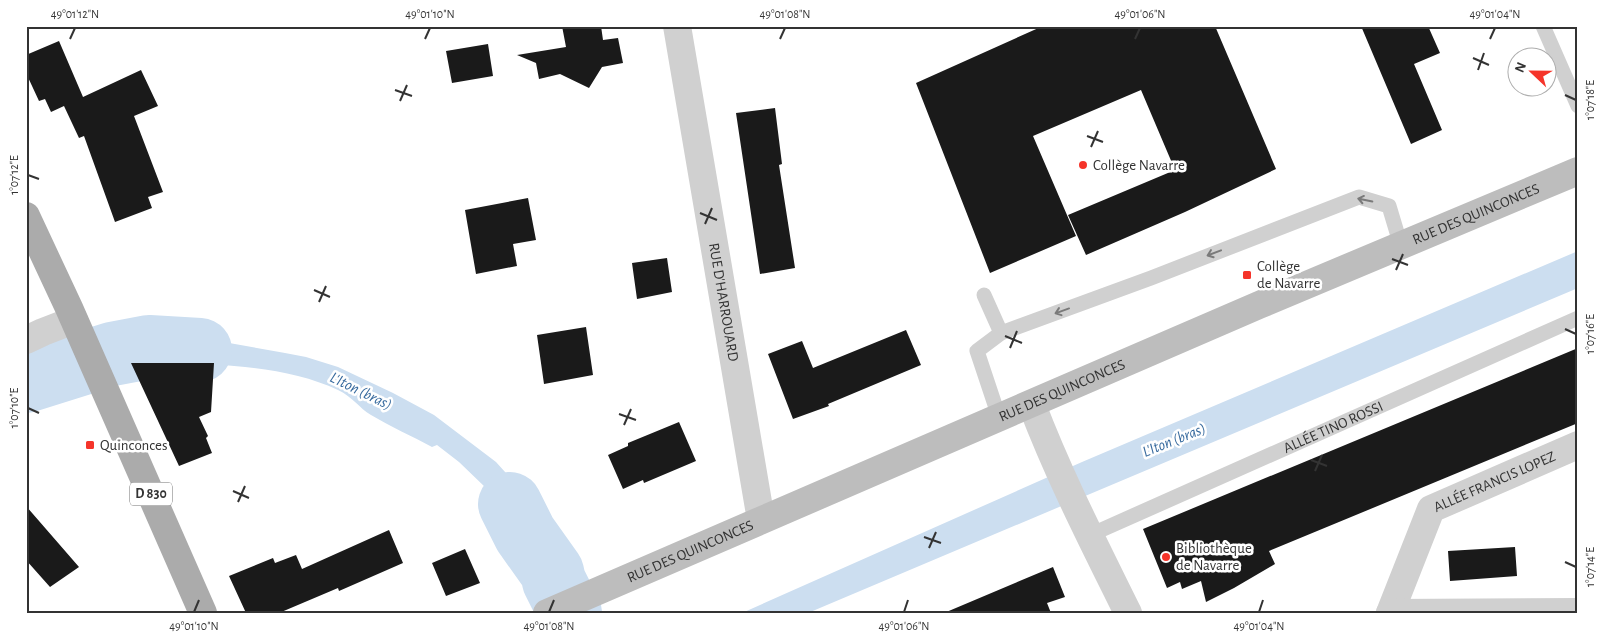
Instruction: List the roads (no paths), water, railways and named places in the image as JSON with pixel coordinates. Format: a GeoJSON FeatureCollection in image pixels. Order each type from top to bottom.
{"type":"FeatureCollection","features":[{"type":"Feature","properties":{"kind":"main road","name":"D 830"},"geometry":{"type":"LineString","coordinates":[[26,216],[86,346],[203,613]]}},
{"type":"Feature","properties":{"kind":"street","name":"RUE D'HARROUARD"},"geometry":{"type":"LineString","coordinates":[[677,26],[761,520]]}},
{"type":"Feature","properties":{"kind":"street","name":"RUE DES QUINCONCES"},"geometry":{"type":"LineString","coordinates":[[547,613],[998,417],[1032,405],[1259,305],[1578,171]]}},
{"type":"Feature","properties":{"kind":"street"},"geometry":{"type":"LineString","coordinates":[[26,340],[74,320]]}},
{"type":"Feature","properties":{"kind":"street"},"geometry":{"type":"LineString","coordinates":[[1032,405],[1045,440],[1054,456],[1076,508],[1128,613]]}},
{"type":"Feature","properties":{"kind":"street","name":"ALLÉE FRANCIS LOPEZ"},"geometry":{"type":"LineString","coordinates":[[1578,445],[1431,509],[1390,613],[1578,612]]}},
{"type":"Feature","properties":{"kind":"lane"},"geometry":{"type":"LineString","coordinates":[[1543,26],[1578,106]]}},
{"type":"Feature","properties":{"kind":"lane"},"geometry":{"type":"LineString","coordinates":[[998,417],[977,350],[1001,333],[1360,197],[1389,206],[1401,246]]}},
{"type":"Feature","properties":{"kind":"lane"},"geometry":{"type":"LineString","coordinates":[[984,295],[1001,333]]}},
{"type":"Feature","properties":{"kind":"lane","name":"ALLÉE TINO ROSSI"},"geometry":{"type":"LineString","coordinates":[[1090,535],[1578,318]]}},
{"type":"Feature","properties":{"kind":"water"},"geometry":{"type":"Polygon","coordinates":[[[1578,251],[1578,288],[808,613],[742,613],[1082,462],[1578,251]]]}},
{"type":"Feature","properties":{"kind":"water"},"geometry":{"type":"Polygon","coordinates":[[[117,336],[120,341],[201,338],[306,357],[338,367],[393,393],[434,415],[496,462],[514,482],[557,554],[567,575],[546,585],[486,488],[459,462],[437,445],[432,447],[386,424],[338,390],[299,376],[256,368],[151,363],[119,367],[104,337],[117,336]]]}},
{"type":"Feature","properties":{"kind":"water"},"geometry":{"type":"Polygon","coordinates":[[[55,359],[64,382],[26,395],[26,368],[55,359]]]}},
{"type":"Feature","properties":{"kind":"waterway","name":"L'Iton (bras)"},"geometry":{"type":"LineString","coordinates":[[26,381],[112,354],[149,347],[200,350]]}},
{"type":"Feature","properties":{"kind":"waterway","name":"L'Iton (bras)"},"geometry":{"type":"LineString","coordinates":[[510,504],[525,534],[552,572],[554,581],[570,613]]}},
{"type":"Feature","properties":{"kind":"place","name":"Collège Navarre"},"geometry":{"type":"Point","coordinates":[1083,165]}},
{"type":"Feature","properties":{"kind":"place","name":"Collège de Navarre"},"geometry":{"type":"Point","coordinates":[1247,275]}},
{"type":"Feature","properties":{"kind":"place","name":"Quinconces"},"geometry":{"type":"Point","coordinates":[90,445]}},
{"type":"Feature","properties":{"kind":"place","name":"Bibliothèque de Navarre"},"geometry":{"type":"Point","coordinates":[1166,557]}}]}
